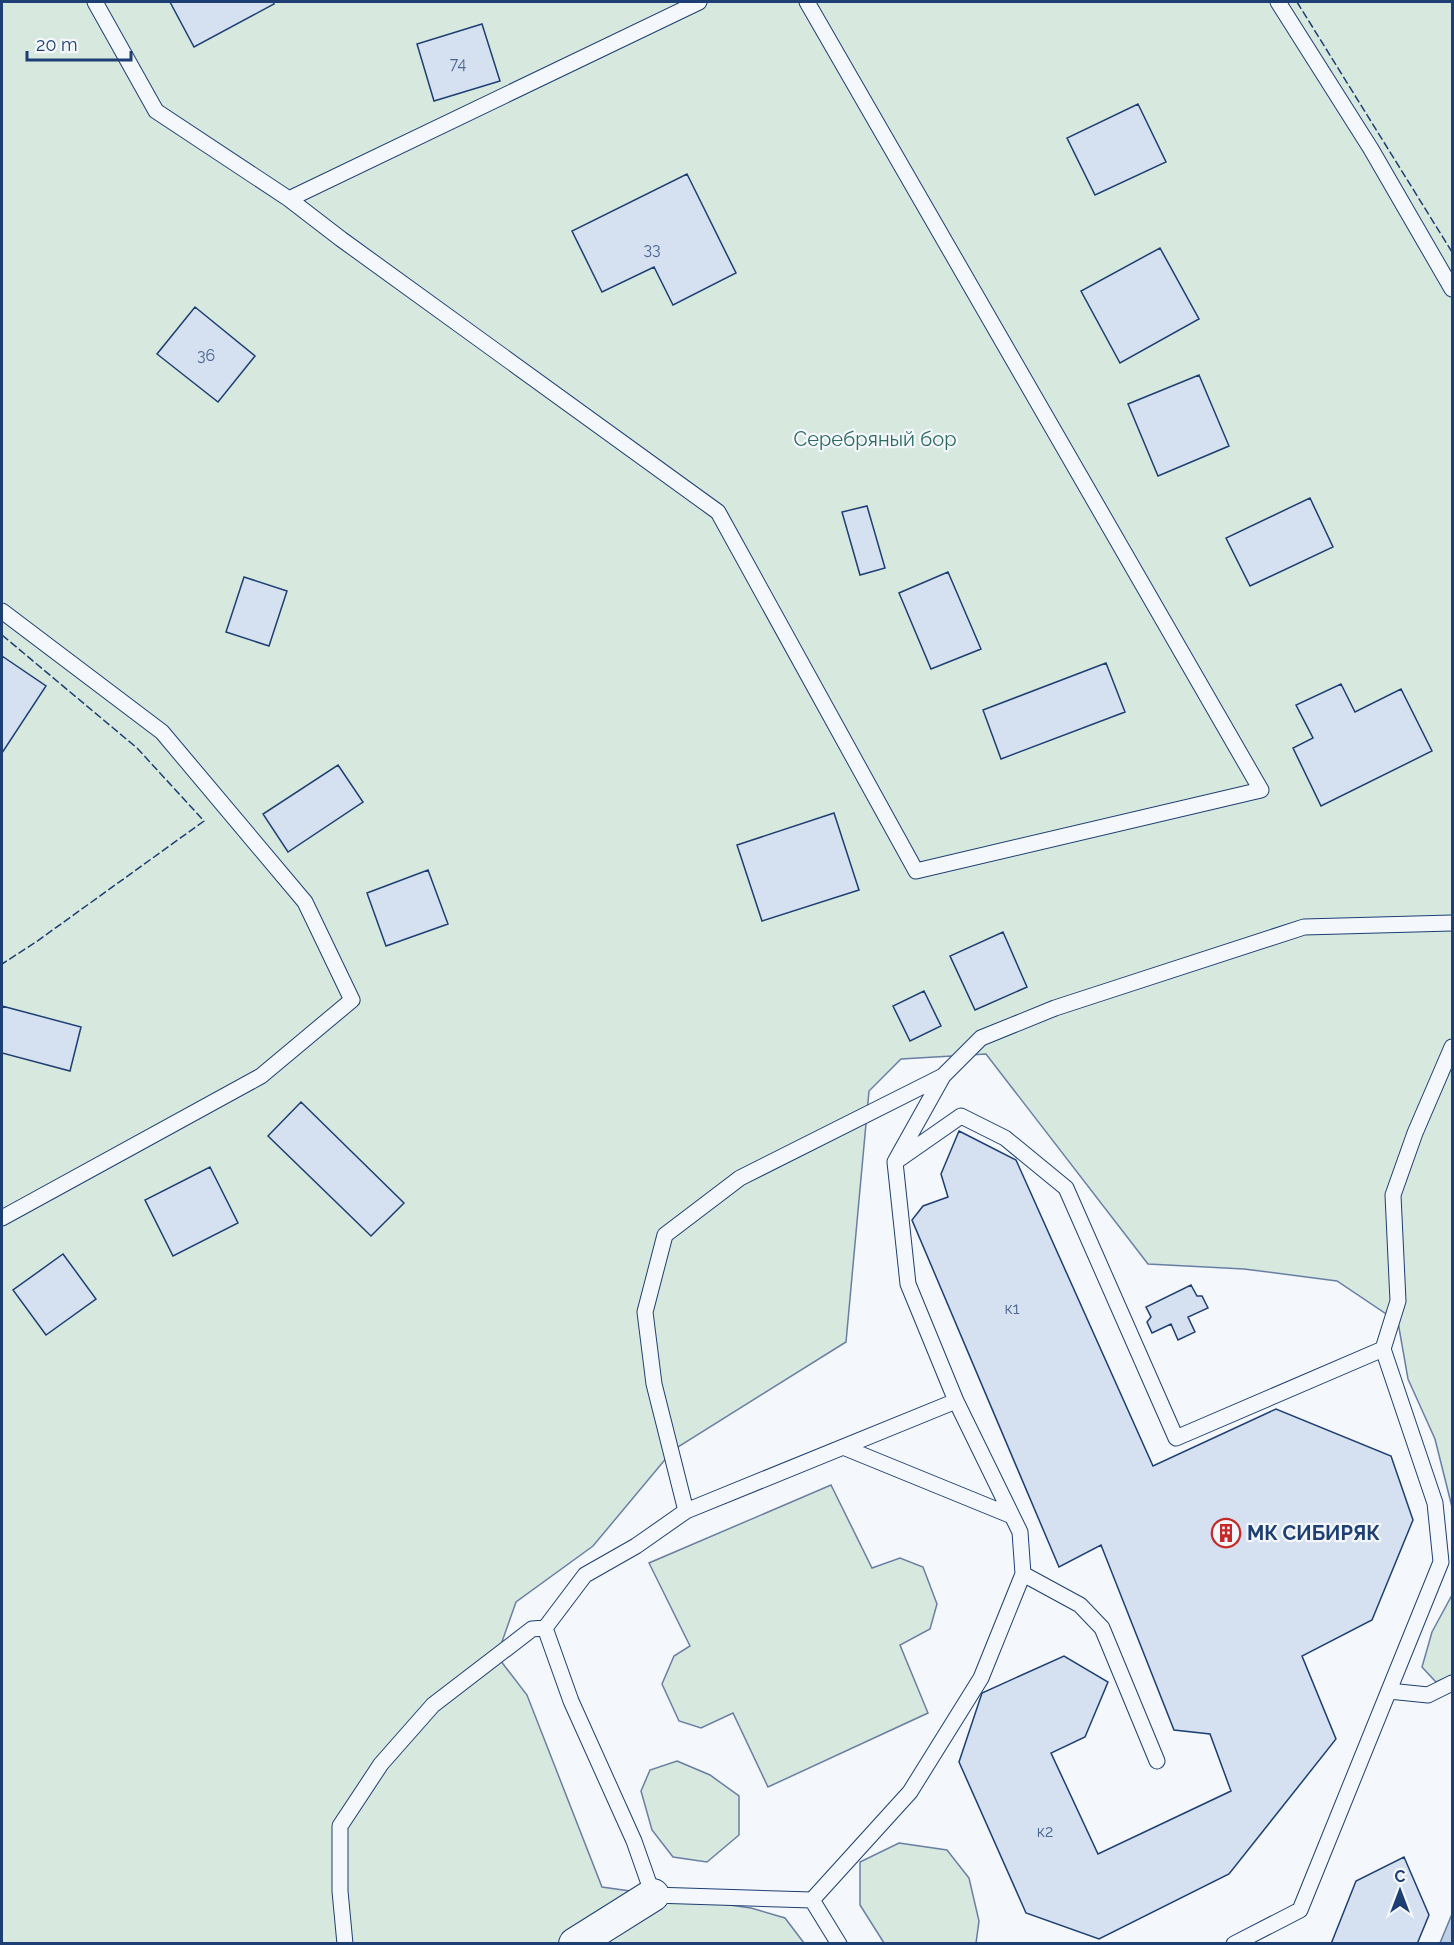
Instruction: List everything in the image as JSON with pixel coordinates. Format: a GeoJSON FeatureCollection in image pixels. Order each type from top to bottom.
{"type":"FeatureCollection","features":[{"type":"Feature","properties":{"kind":"street"},"geometry":{"type":"LineString","coordinates":[[575,1944],[653,1895]]}},
{"type":"Feature","properties":{"kind":"lane"},"geometry":{"type":"LineString","coordinates":[[95,2],[156,111],[289,199],[718,512],[916,871],[1261,790],[807,2]]}},
{"type":"Feature","properties":{"kind":"lane"},"geometry":{"type":"LineString","coordinates":[[289,199],[699,2]]}},
{"type":"Feature","properties":{"kind":"lane"},"geometry":{"type":"LineString","coordinates":[[1278,2],[1371,149],[1452,289]]}},
{"type":"Feature","properties":{"kind":"lane"},"geometry":{"type":"LineString","coordinates":[[2,611],[162,732],[305,902],[352,1000],[261,1076],[2,1218]]}},
{"type":"Feature","properties":{"kind":"lane"},"geometry":{"type":"LineString","coordinates":[[545,1628],[571,1701],[629,1830],[653,1895],[812,1900],[910,1792],[981,1678],[1023,1574],[1020,1532],[956,1401],[908,1284],[895,1162],[943,1076],[981,1038],[1054,1008],[1304,927],[1452,923]]}},
{"type":"Feature","properties":{"kind":"lane"},"geometry":{"type":"LineString","coordinates":[[1234,1944],[1300,1910],[1442,1562],[1434,1503],[1383,1349],[1398,1301],[1393,1195],[1415,1133],[1452,1047]]}},
{"type":"Feature","properties":{"kind":"lane"},"geometry":{"type":"LineString","coordinates":[[686,1511],[654,1384],[645,1312],[665,1235],[740,1178],[943,1076]]}},
{"type":"Feature","properties":{"kind":"lane"},"geometry":{"type":"LineString","coordinates":[[895,1162],[961,1116],[1005,1138],[1066,1188],[1176,1437],[1383,1349]]}},
{"type":"Feature","properties":{"kind":"lane"},"geometry":{"type":"LineString","coordinates":[[345,1944],[340,1891],[340,1826],[381,1764],[433,1705],[531,1629],[545,1628],[585,1575],[636,1546],[686,1511],[956,1401]]}},
{"type":"Feature","properties":{"kind":"lane"},"geometry":{"type":"LineString","coordinates":[[843,1447],[1012,1516]]}},
{"type":"Feature","properties":{"kind":"lane"},"geometry":{"type":"LineString","coordinates":[[1023,1574],[1080,1605],[1102,1628],[1157,1761]]}},
{"type":"Feature","properties":{"kind":"lane"},"geometry":{"type":"LineString","coordinates":[[1389,1691],[1428,1695],[1452,1683]]}},
{"type":"Feature","properties":{"kind":"lane"},"geometry":{"type":"LineString","coordinates":[[812,1900],[839,1944]]}},
{"type":"Feature","properties":{"kind":"green space","name":"Серебряный бор"},"geometry":{"type":"Polygon","coordinates":[[[2,2],[1452,2],[1452,1507],[1435,1439],[1408,1379],[1398,1322],[1337,1281],[1244,1269],[1148,1264],[986,1054],[901,1059],[869,1091],[846,1342],[673,1450],[593,1546],[516,1602],[497,1656],[527,1695],[602,1887],[751,1908],[785,1918],[804,1943],[2,1944],[2,2]]]}},
{"type":"Feature","properties":{"kind":"green space"},"geometry":{"type":"Polygon","coordinates":[[[831,1485],[872,1568],[900,1558],[923,1567],[937,1604],[930,1629],[900,1645],[928,1713],[768,1787],[733,1713],[701,1728],[679,1721],[662,1684],[674,1656],[690,1646],[649,1563],[831,1485]]]}},
{"type":"Feature","properties":{"kind":"green space"},"geometry":{"type":"Polygon","coordinates":[[[1452,1595],[1452,1675],[1436,1682],[1422,1667],[1432,1632],[1452,1595]]]}},
{"type":"Feature","properties":{"kind":"green space"},"geometry":{"type":"Polygon","coordinates":[[[677,1761],[710,1775],[739,1796],[739,1835],[707,1862],[673,1857],[652,1830],[641,1791],[650,1770],[677,1761]]]}},
{"type":"Feature","properties":{"kind":"green space"},"geometry":{"type":"Polygon","coordinates":[[[899,1843],[947,1850],[969,1878],[979,1921],[976,1943],[884,1943],[860,1905],[860,1862],[899,1843]]]}},
{"type":"Feature","properties":{"kind":"water"},"geometry":{"type":"Polygon","coordinates":[[[1452,1914],[1452,1943],[1440,1943],[1452,1914]]]}},
{"type":"Feature","properties":{"kind":"building"},"geometry":{"type":"Polygon","coordinates":[[[170,2],[273,2],[274,4],[194,47],[170,2]]]}},
{"type":"Feature","properties":{"kind":"building"},"geometry":{"type":"Polygon","coordinates":[[[482,24],[500,81],[434,101],[417,44],[482,24]]]}},
{"type":"Feature","properties":{"kind":"building"},"geometry":{"type":"Polygon","coordinates":[[[1138,104],[1166,162],[1095,195],[1067,138],[1138,104]]]}},
{"type":"Feature","properties":{"kind":"building"},"geometry":{"type":"Polygon","coordinates":[[[687,174],[736,273],[673,305],[654,267],[602,292],[572,231],[687,174]]]}},
{"type":"Feature","properties":{"kind":"building"},"geometry":{"type":"Polygon","coordinates":[[[1160,248],[1199,319],[1120,363],[1081,291],[1160,248]]]}},
{"type":"Feature","properties":{"kind":"building"},"geometry":{"type":"Polygon","coordinates":[[[195,307],[255,356],[218,402],[157,354],[195,307]]]}},
{"type":"Feature","properties":{"kind":"building"},"geometry":{"type":"Polygon","coordinates":[[[1199,375],[1229,446],[1158,476],[1128,404],[1199,375]]]}},
{"type":"Feature","properties":{"kind":"building"},"geometry":{"type":"Polygon","coordinates":[[[1310,498],[1333,547],[1250,586],[1226,538],[1310,498]]]}},
{"type":"Feature","properties":{"kind":"building"},"geometry":{"type":"Polygon","coordinates":[[[867,506],[885,568],[860,575],[842,512],[867,506]]]}},
{"type":"Feature","properties":{"kind":"building"},"geometry":{"type":"Polygon","coordinates":[[[948,572],[981,649],[931,669],[899,593],[948,572]]]}},
{"type":"Feature","properties":{"kind":"building"},"geometry":{"type":"Polygon","coordinates":[[[244,577],[287,591],[269,646],[226,632],[244,577]]]}},
{"type":"Feature","properties":{"kind":"building"},"geometry":{"type":"Polygon","coordinates":[[[2,656],[46,686],[2,753],[2,656]]]}},
{"type":"Feature","properties":{"kind":"building"},"geometry":{"type":"Polygon","coordinates":[[[1106,663],[1125,712],[1001,759],[983,710],[1106,663]]]}},
{"type":"Feature","properties":{"kind":"building"},"geometry":{"type":"Polygon","coordinates":[[[1341,684],[1355,712],[1401,689],[1432,751],[1321,806],[1293,748],[1313,738],[1296,705],[1341,684]]]}},
{"type":"Feature","properties":{"kind":"building"},"geometry":{"type":"Polygon","coordinates":[[[338,765],[363,802],[288,852],[263,814],[338,765]]]}},
{"type":"Feature","properties":{"kind":"building"},"geometry":{"type":"Polygon","coordinates":[[[834,813],[859,890],[762,921],[737,845],[834,813]]]}},
{"type":"Feature","properties":{"kind":"building"},"geometry":{"type":"Polygon","coordinates":[[[428,870],[448,924],[386,946],[367,893],[428,870]]]}},
{"type":"Feature","properties":{"kind":"building"},"geometry":{"type":"Polygon","coordinates":[[[1003,932],[1027,987],[975,1010],[950,956],[1003,932]]]}},
{"type":"Feature","properties":{"kind":"building"},"geometry":{"type":"Polygon","coordinates":[[[924,991],[941,1026],[910,1041],[893,1006],[924,991]]]}},
{"type":"Feature","properties":{"kind":"building"},"geometry":{"type":"Polygon","coordinates":[[[2,1006],[81,1027],[70,1071],[2,1053],[2,1006]]]}},
{"type":"Feature","properties":{"kind":"building"},"geometry":{"type":"Polygon","coordinates":[[[301,1102],[404,1203],[371,1236],[268,1136],[301,1102]]]}},
{"type":"Feature","properties":{"kind":"building","name":"МК СИБИРЯК"},"geometry":{"type":"Polygon","coordinates":[[[959,1131],[1016,1160],[1153,1466],[1276,1409],[1391,1456],[1413,1520],[1372,1620],[1302,1656],[1336,1739],[1229,1874],[1099,1939],[1026,1913],[959,1762],[982,1693],[1064,1656],[1108,1682],[1085,1737],[1051,1753],[1098,1854],[1231,1791],[1210,1734],[1174,1730],[1101,1545],[1059,1567],[912,1220],[923,1206],[948,1197],[941,1174],[959,1131]]]}},
{"type":"Feature","properties":{"kind":"building"},"geometry":{"type":"Polygon","coordinates":[[[210,1167],[238,1223],[173,1256],[145,1200],[210,1167]]]}},
{"type":"Feature","properties":{"kind":"building"},"geometry":{"type":"Polygon","coordinates":[[[63,1254],[96,1299],[46,1335],[13,1290],[63,1254]]]}},
{"type":"Feature","properties":{"kind":"building"},"geometry":{"type":"Polygon","coordinates":[[[1191,1285],[1197,1296],[1202,1296],[1208,1308],[1188,1317],[1195,1332],[1178,1340],[1171,1324],[1152,1333],[1147,1322],[1151,1317],[1146,1307],[1191,1285]]]}},
{"type":"Feature","properties":{"kind":"building"},"geometry":{"type":"Polygon","coordinates":[[[1404,1857],[1429,1915],[1417,1944],[1331,1944],[1356,1881],[1404,1857]]]}},
{"type":"Feature","properties":{"kind":"fence"},"geometry":{"type":"LineString","coordinates":[[1297,2],[1452,252]]}},
{"type":"Feature","properties":{"kind":"fence"},"geometry":{"type":"LineString","coordinates":[[2,635],[137,748],[204,821],[2,964]]}},
{"type":"Feature","properties":{"kind":"place","name":"МК СИБИРЯК"},"geometry":{"type":"Point","coordinates":[1226,1533]}}]}
